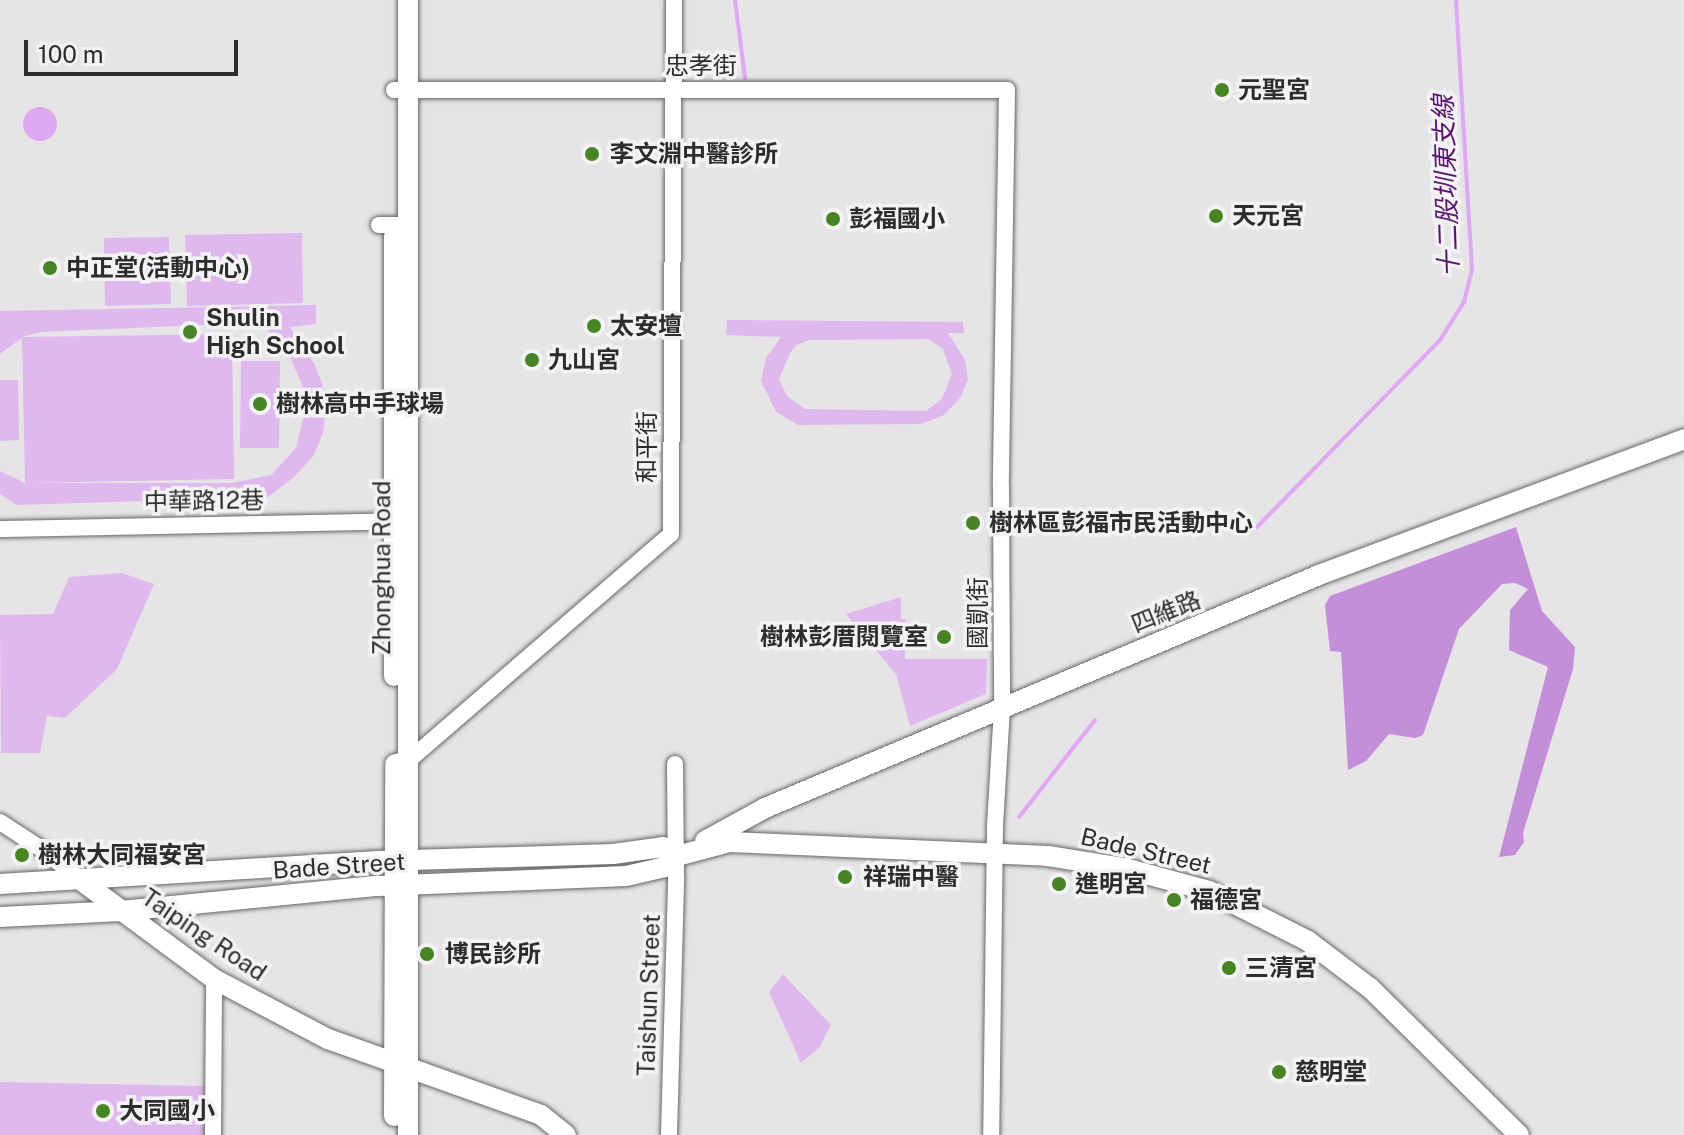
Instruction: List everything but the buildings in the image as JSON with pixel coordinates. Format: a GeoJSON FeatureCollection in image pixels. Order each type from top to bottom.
{"type":"FeatureCollection","features":[{"type":"Feature","properties":{"kind":"street","name":"Zhonghua Road"},"geometry":{"type":"LineString","coordinates":[[394,0],[401,90]]}},
{"type":"Feature","properties":{"kind":"street","name":"Zhonghua Road"},"geometry":{"type":"LineString","coordinates":[[408,0],[393,225],[401,521],[401,1066],[408,1135]]}},
{"type":"Feature","properties":{"kind":"street","name":"和平街"},"geometry":{"type":"LineString","coordinates":[[402,761],[671,534],[674,0]]}},
{"type":"Feature","properties":{"kind":"street","name":"忠孝街"},"geometry":{"type":"LineString","coordinates":[[401,90],[1007,90]]}},
{"type":"Feature","properties":{"kind":"street","name":"國凱街"},"geometry":{"type":"LineString","coordinates":[[991,1135],[995,851],[1002,708],[1001,487],[1007,90]]}},
{"type":"Feature","properties":{"kind":"street","name":"四維路"},"geometry":{"type":"LineString","coordinates":[[677,856],[757,812],[1319,575],[1684,439]]}},
{"type":"Feature","properties":{"kind":"street","name":"中華路12巷"},"geometry":{"type":"LineString","coordinates":[[0,529],[401,521]]}},
{"type":"Feature","properties":{"kind":"street","name":"Taishun Street"},"geometry":{"type":"LineString","coordinates":[[669,1135],[677,856],[675,764]]}},
{"type":"Feature","properties":{"kind":"street","name":"Taiping Road"},"geometry":{"type":"LineString","coordinates":[[0,822],[46,852],[214,979],[328,1039],[541,1115],[566,1135]]}},
{"type":"Feature","properties":{"kind":"street","name":"Bade Street"},"geometry":{"type":"LineString","coordinates":[[0,917],[121,911],[401,886],[626,876],[664,867],[677,856],[730,842],[995,851],[1124,868],[1209,891],[1255,911],[1308,941],[1370,988],[1519,1135]]}},
{"type":"Feature","properties":{"kind":"street","name":"Bade Street"},"geometry":{"type":"LineString","coordinates":[[0,884],[401,860],[574,856],[663,847],[677,856]]}},
{"type":"Feature","properties":{"kind":"street"},"geometry":{"type":"LineString","coordinates":[[213,1135],[214,979]]}},
{"type":"Feature","properties":{"kind":"street","name":"Zhonghua Road"},"geometry":{"type":"LineString","coordinates":[[394,1135],[401,1066]]}},
{"type":"Feature","properties":{"kind":"shaded area"},"geometry":{"type":"Polygon","coordinates":[[[40,107],[52,112],[57,124],[52,136],[40,141],[28,136],[23,124],[28,112],[40,107]]]}},
{"type":"Feature","properties":{"kind":"shaded area"},"geometry":{"type":"Polygon","coordinates":[[[302,233],[303,303],[187,306],[185,235],[302,233]]]}},
{"type":"Feature","properties":{"kind":"shaded area"},"geometry":{"type":"Polygon","coordinates":[[[169,237],[171,304],[105,306],[104,238],[169,237]]]}},
{"type":"Feature","properties":{"kind":"shaded area"},"geometry":{"type":"Polygon","coordinates":[[[316,305],[316,324],[290,327],[314,363],[322,383],[326,405],[323,433],[314,455],[293,478],[268,497],[17,505],[0,494],[0,471],[25,483],[22,338],[0,354],[0,311],[316,305]],[[247,323],[41,332],[22,337],[232,334],[234,479],[25,483],[232,483],[271,475],[296,448],[305,411],[303,387],[289,355],[268,330],[247,323]]]}},
{"type":"Feature","properties":{"kind":"shaded area"},"geometry":{"type":"Polygon","coordinates":[[[727,320],[963,322],[964,333],[948,333],[965,360],[968,379],[961,397],[944,415],[921,424],[798,425],[776,412],[761,381],[766,358],[781,337],[726,335],[727,320]],[[929,339],[810,340],[796,345],[779,379],[787,396],[805,409],[926,411],[942,399],[952,374],[943,349],[929,339]]]}},
{"type":"Feature","properties":{"kind":"shaded area","name":"樹林高中手球場"},"geometry":{"type":"Polygon","coordinates":[[[241,361],[280,361],[279,448],[240,448],[241,361]]]}},
{"type":"Feature","properties":{"kind":"shaded area"},"geometry":{"type":"Polygon","coordinates":[[[0,380],[18,380],[19,440],[0,441],[0,380]]]}},
{"type":"Feature","properties":{"kind":"shaded area"},"geometry":{"type":"Polygon","coordinates":[[[1516,527],[1542,611],[1575,647],[1573,669],[1523,833],[1524,842],[1515,855],[1499,857],[1548,667],[1509,650],[1510,610],[1528,589],[1515,583],[1502,584],[1459,629],[1423,735],[1415,738],[1389,734],[1366,761],[1348,770],[1341,652],[1330,651],[1325,605],[1330,596],[1516,527]]]}},
{"type":"Feature","properties":{"kind":"shaded area"},"geometry":{"type":"Polygon","coordinates":[[[122,573],[154,584],[117,669],[65,718],[47,716],[40,753],[1,753],[0,615],[53,614],[69,577],[122,573]]]}},
{"type":"Feature","properties":{"kind":"shaded area"},"geometry":{"type":"Polygon","coordinates":[[[901,597],[901,619],[906,619],[905,659],[987,659],[986,694],[910,726],[896,674],[846,614],[901,597]]]}},
{"type":"Feature","properties":{"kind":"shaded area"},"geometry":{"type":"Polygon","coordinates":[[[783,974],[831,1025],[819,1048],[801,1063],[769,992],[783,974]]]}},
{"type":"Feature","properties":{"kind":"shaded area","name":"大同國小"},"geometry":{"type":"Polygon","coordinates":[[[0,1082],[205,1086],[205,1135],[0,1135],[0,1082]]]}},
{"type":"Feature","properties":{"kind":"waterway"},"geometry":{"type":"LineString","coordinates":[[735,0],[745,78]]}},
{"type":"Feature","properties":{"kind":"waterway","name":"十二股圳東支線"},"geometry":{"type":"LineString","coordinates":[[1256,528],[1440,340],[1464,302],[1472,270],[1456,0]]}},
{"type":"Feature","properties":{"kind":"waterway","name":"十二股圳東支線"},"geometry":{"type":"LineString","coordinates":[[1019,817],[1095,720]]}},
{"type":"Feature","properties":{"kind":"place","name":"元聖宮"},"geometry":{"type":"Point","coordinates":[1222,90]}},
{"type":"Feature","properties":{"kind":"place","name":"李文淵中醫診所"},"geometry":{"type":"Point","coordinates":[592,154]}},
{"type":"Feature","properties":{"kind":"place","name":"天元宮"},"geometry":{"type":"Point","coordinates":[1216,216]}},
{"type":"Feature","properties":{"kind":"place","name":"彭福國小"},"geometry":{"type":"Point","coordinates":[833,219]}},
{"type":"Feature","properties":{"kind":"place","name":"中正堂(活動中心)"},"geometry":{"type":"Point","coordinates":[50,268]}},
{"type":"Feature","properties":{"kind":"place","name":"太安壇"},"geometry":{"type":"Point","coordinates":[594,326]}},
{"type":"Feature","properties":{"kind":"place","name":"Shulin High School"},"geometry":{"type":"Point","coordinates":[190,332]}},
{"type":"Feature","properties":{"kind":"place","name":"九山宮"},"geometry":{"type":"Point","coordinates":[532,360]}},
{"type":"Feature","properties":{"kind":"place","name":"樹林高中手球場"},"geometry":{"type":"Point","coordinates":[260,404]}},
{"type":"Feature","properties":{"kind":"place","name":"樹林區彭福市民活動中心"},"geometry":{"type":"Point","coordinates":[973,523]}},
{"type":"Feature","properties":{"kind":"place","name":"樹林彭厝閱覽室"},"geometry":{"type":"Point","coordinates":[944,637]}},
{"type":"Feature","properties":{"kind":"place","name":"樹林大同福安宮"},"geometry":{"type":"Point","coordinates":[22,855]}},
{"type":"Feature","properties":{"kind":"place","name":"祥瑞中醫"},"geometry":{"type":"Point","coordinates":[845,877]}},
{"type":"Feature","properties":{"kind":"place","name":"進明宮"},"geometry":{"type":"Point","coordinates":[1059,884]}},
{"type":"Feature","properties":{"kind":"place","name":"福德宮"},"geometry":{"type":"Point","coordinates":[1174,900]}},
{"type":"Feature","properties":{"kind":"place","name":"博民診所"},"geometry":{"type":"Point","coordinates":[427,954]}},
{"type":"Feature","properties":{"kind":"place","name":"三清宮"},"geometry":{"type":"Point","coordinates":[1229,968]}},
{"type":"Feature","properties":{"kind":"place","name":"慈明堂"},"geometry":{"type":"Point","coordinates":[1279,1072]}},
{"type":"Feature","properties":{"kind":"place","name":"大同國小"},"geometry":{"type":"Point","coordinates":[103,1111]}}]}
